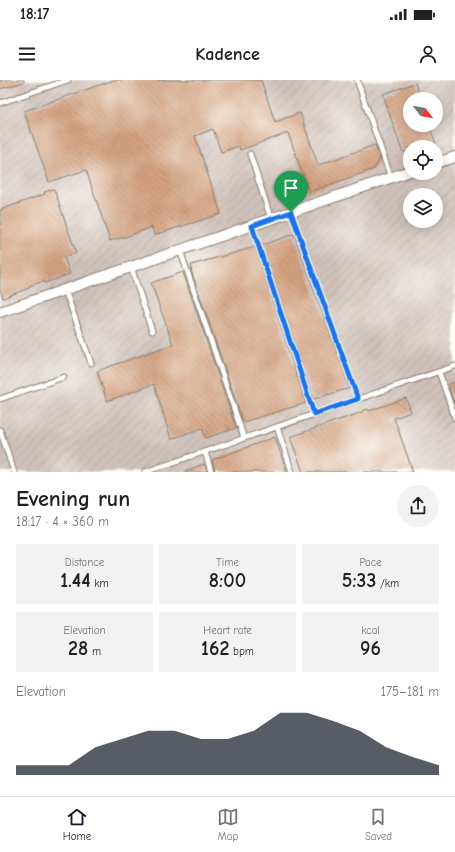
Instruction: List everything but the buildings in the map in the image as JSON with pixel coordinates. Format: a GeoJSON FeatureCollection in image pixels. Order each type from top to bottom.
{"type":"FeatureCollection","features":[{"type":"Feature","properties":{"kind":"street"},"geometry":{"type":"LineString","coordinates":[[443,161],[455,157]]}},
{"type":"Feature","properties":{"kind":"street"},"geometry":{"type":"LineString","coordinates":[[0,312],[403,174]]}},
{"type":"Feature","properties":{"kind":"lane"},"geometry":{"type":"LineString","coordinates":[[0,103],[68,80]]}},
{"type":"Feature","properties":{"kind":"lane"},"geometry":{"type":"LineString","coordinates":[[357,80],[391,178]]}},
{"type":"Feature","properties":{"kind":"lane"},"geometry":{"type":"LineString","coordinates":[[250,154],[271,219]]}},
{"type":"Feature","properties":{"kind":"lane"},"geometry":{"type":"LineString","coordinates":[[291,212],[358,399]]}},
{"type":"Feature","properties":{"kind":"lane"},"geometry":{"type":"LineString","coordinates":[[252,226],[314,414]]}},
{"type":"Feature","properties":{"kind":"lane"},"geometry":{"type":"LineString","coordinates":[[180,250],[244,438]]}},
{"type":"Feature","properties":{"kind":"lane"},"geometry":{"type":"LineString","coordinates":[[131,267],[152,331]]}},
{"type":"Feature","properties":{"kind":"lane"},"geometry":{"type":"LineString","coordinates":[[65,290],[91,362]]}},
{"type":"Feature","properties":{"kind":"lane"},"geometry":{"type":"LineString","coordinates":[[145,472],[455,366]]}},
{"type":"Feature","properties":{"kind":"lane"},"geometry":{"type":"LineString","coordinates":[[439,372],[455,418]]}},
{"type":"Feature","properties":{"kind":"lane"},"geometry":{"type":"LineString","coordinates":[[0,399],[64,377]]}},
{"type":"Feature","properties":{"kind":"lane"},"geometry":{"type":"LineString","coordinates":[[277,427],[292,472]]}},
{"type":"Feature","properties":{"kind":"lane"},"geometry":{"type":"LineString","coordinates":[[0,430],[14,472]]}},
{"type":"Feature","properties":{"kind":"lane"},"geometry":{"type":"LineString","coordinates":[[204,452],[211,472]]}},
{"type":"Feature","properties":{"kind":"shaded area"},"geometry":{"type":"Polygon","coordinates":[[[0,80],[455,80],[455,472],[0,472],[0,80]]]}},
{"type":"Feature","properties":{"kind":"route"},"geometry":{"type":"LineString","coordinates":[[291,212],[358,399],[314,414],[252,226],[291,212]]}}]}
